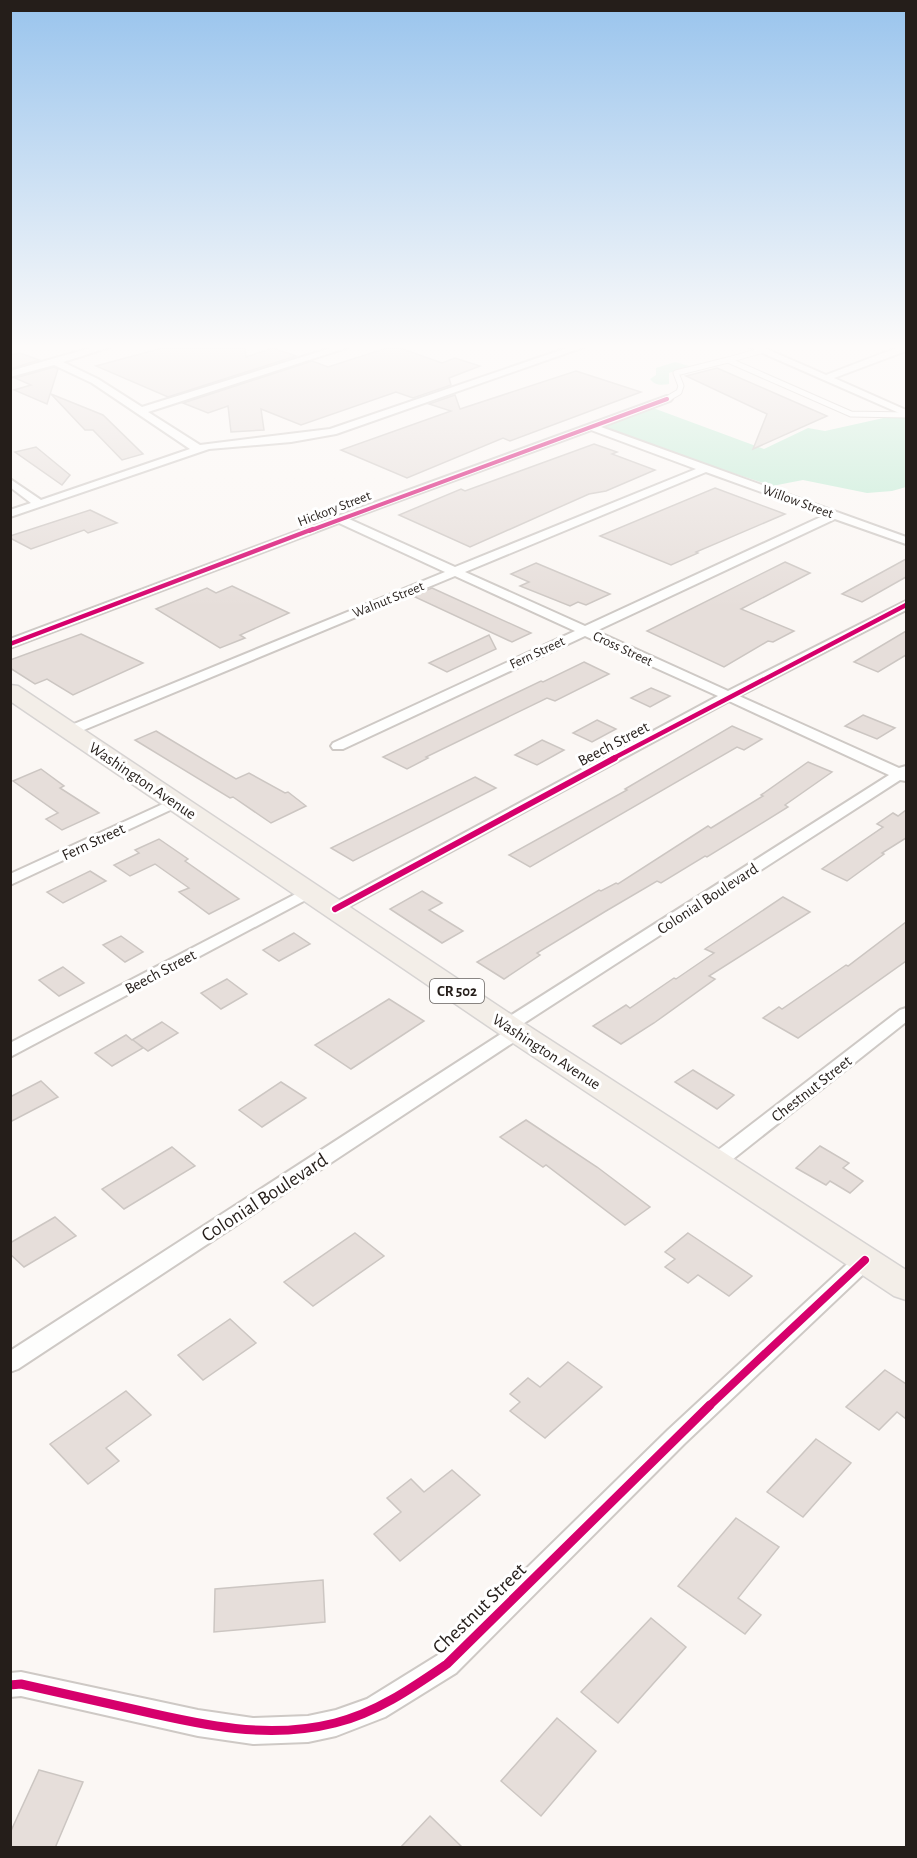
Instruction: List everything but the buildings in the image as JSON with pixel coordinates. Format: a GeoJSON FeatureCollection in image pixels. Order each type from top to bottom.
{"type":"FeatureCollection","features":[{"type":"Feature","properties":{"kind":"main road","name":"Washington Avenue"},"geometry":{"type":"LineString","coordinates":[[10,691],[513,1029],[906,1287]]}},
{"type":"Feature","properties":{"kind":"street"},"geometry":{"type":"LineString","coordinates":[[175,434],[198,449]]}},
{"type":"Feature","properties":{"kind":"street"},"geometry":{"type":"LineString","coordinates":[[10,514],[208,446],[291,440],[323,434]]}},
{"type":"Feature","properties":{"kind":"street","name":"Hickory Street"},"geometry":{"type":"LineString","coordinates":[[10,644],[567,434]]}},
{"type":"Feature","properties":{"kind":"street","name":"Willow Street"},"geometry":{"type":"LineString","coordinates":[[610,434],[906,541]]}},
{"type":"Feature","properties":{"kind":"street","name":"Walnut Street"},"geometry":{"type":"LineString","coordinates":[[69,730],[707,468]]}},
{"type":"Feature","properties":{"kind":"street"},"geometry":{"type":"LineString","coordinates":[[10,482],[40,504]]}},
{"type":"Feature","properties":{"kind":"street","name":"Fern Street"},"geometry":{"type":"LineString","coordinates":[[338,746],[835,515]]}},
{"type":"Feature","properties":{"kind":"street","name":"Cross Street"},"geometry":{"type":"LineString","coordinates":[[339,519],[904,774]]}},
{"type":"Feature","properties":{"kind":"street","name":"Beech Street"},"geometry":{"type":"LineString","coordinates":[[335,909],[729,696],[906,605]]}},
{"type":"Feature","properties":{"kind":"street","name":"Colonial Boulevard"},"geometry":{"type":"LineString","coordinates":[[10,1363],[513,1029],[904,774]]}},
{"type":"Feature","properties":{"kind":"street","name":"Fern Street"},"geometry":{"type":"LineString","coordinates":[[10,880],[176,802]]}},
{"type":"Feature","properties":{"kind":"street","name":"Beech Street"},"geometry":{"type":"LineString","coordinates":[[10,1051],[309,892]]}},
{"type":"Feature","properties":{"kind":"street","name":"Chestnut Street"},"geometry":{"type":"LineString","coordinates":[[716,1162],[906,1014]]}},
{"type":"Feature","properties":{"kind":"street","name":"Chestnut Street"},"geometry":{"type":"LineString","coordinates":[[10,1685],[21,1684],[216,1728],[263,1732],[311,1728],[363,1714],[405,1694],[447,1664],[676,1437],[865,1260]]}},
{"type":"Feature","properties":{"kind":"green space"},"geometry":{"type":"Polygon","coordinates":[[[614,434],[723,434],[764,449],[796,434],[906,434],[906,487],[892,491],[867,493],[803,480],[772,486],[614,434]]]}},
{"type":"Feature","properties":{"kind":"cycle path"},"geometry":{"type":"LineString","coordinates":[[10,644],[339,519],[572,434]]}},
{"type":"Feature","properties":{"kind":"cycle path"},"geometry":{"type":"LineString","coordinates":[[335,909],[729,696],[906,605]]}},
{"type":"Feature","properties":{"kind":"cycle path"},"geometry":{"type":"LineString","coordinates":[[10,1685],[21,1684],[198,1723],[253,1731],[308,1729],[336,1723],[376,1708],[407,1691],[447,1664],[676,1437],[865,1260]]}}]}
